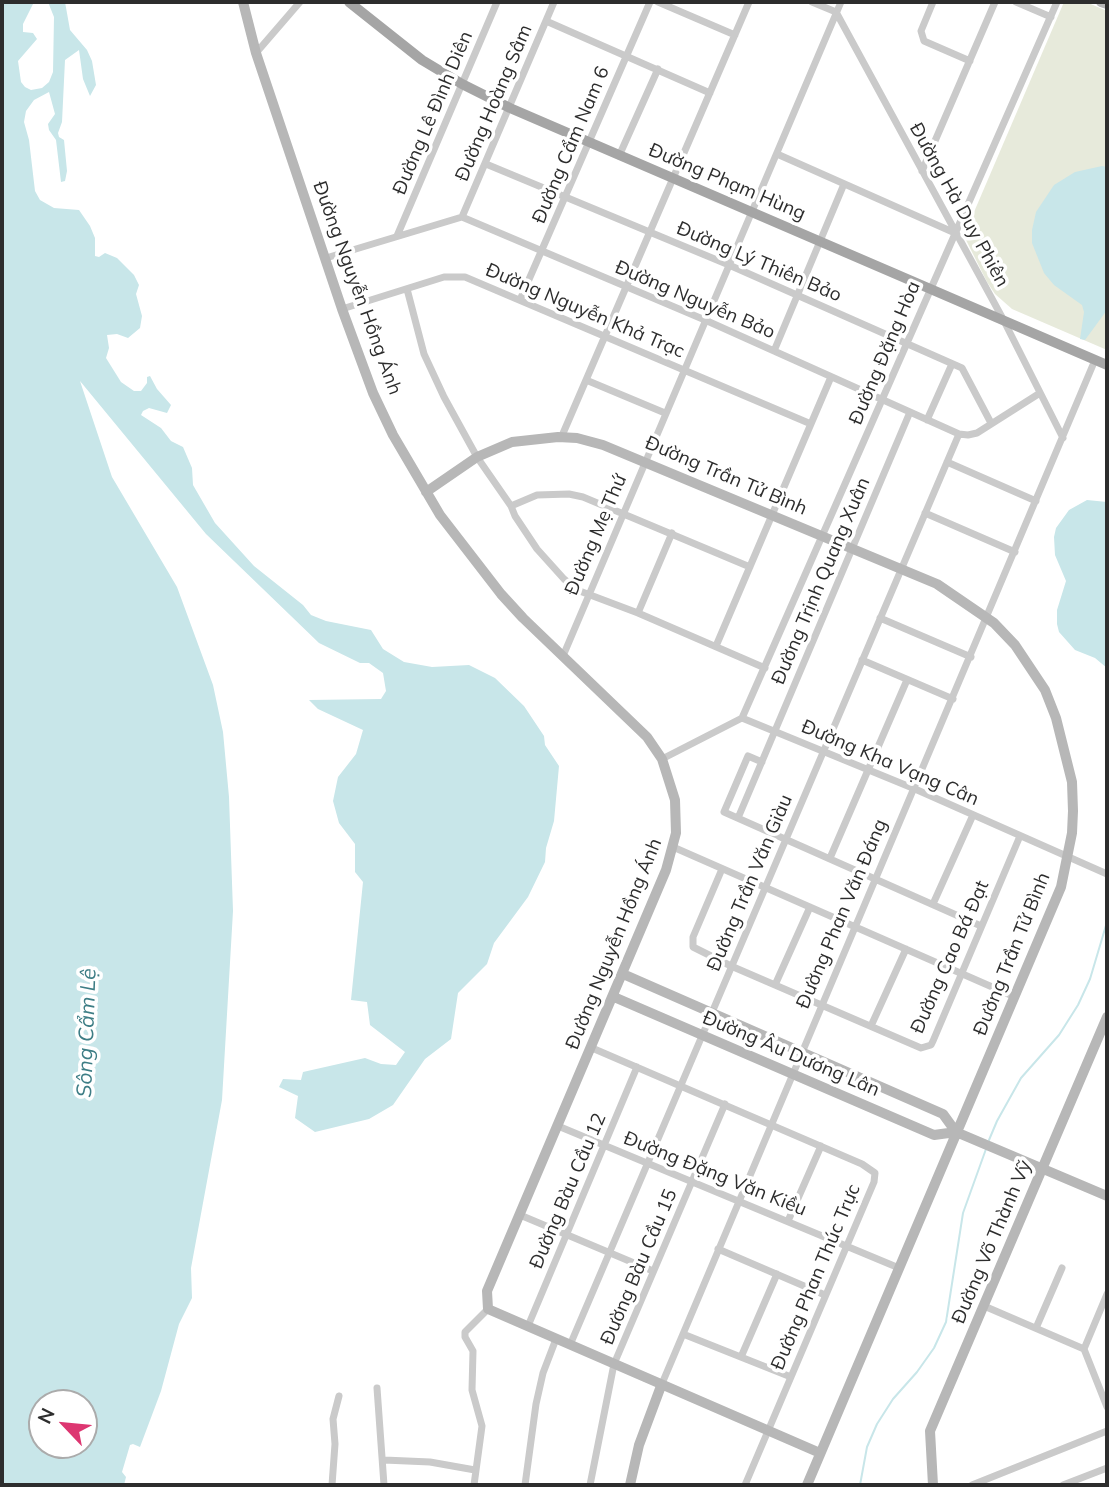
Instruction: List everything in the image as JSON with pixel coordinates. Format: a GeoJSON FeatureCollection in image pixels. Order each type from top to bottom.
{"type":"FeatureCollection","features":[{"type":"Feature","properties":{"kind":"main road","name":"Đường Phạm Hùng"},"geometry":{"type":"LineString","coordinates":[[349,2],[405,48],[462,84],[510,108],[1107,365]]}},
{"type":"Feature","properties":{"kind":"street","name":"Đường Nguyễn Hồng Ánh"},"geometry":{"type":"LineString","coordinates":[[243,2],[256,53],[342,309],[373,393],[393,435],[448,526],[501,594],[647,737],[662,759],[675,800],[677,818],[673,848],[624,974],[487,1291],[488,1309]]}},
{"type":"Feature","properties":{"kind":"street"},"geometry":{"type":"LineString","coordinates":[[256,53],[300,2]]}},
{"type":"Feature","properties":{"kind":"street","name":"Đường Lê Đình Diên"},"geometry":{"type":"LineString","coordinates":[[397,236],[497,2]]}},
{"type":"Feature","properties":{"kind":"street","name":"Đường Hoàng Sâm"},"geometry":{"type":"LineString","coordinates":[[462,217],[554,2]]}},
{"type":"Feature","properties":{"kind":"street","name":"Đường Cẩm Nam 6"},"geometry":{"type":"LineString","coordinates":[[520,300],[650,2]]}},
{"type":"Feature","properties":{"kind":"street"},"geometry":{"type":"LineString","coordinates":[[658,2],[735,35]]}},
{"type":"Feature","properties":{"kind":"street"},"geometry":{"type":"LineString","coordinates":[[561,438],[750,2]]}},
{"type":"Feature","properties":{"kind":"street"},"geometry":{"type":"LineString","coordinates":[[812,2],[836,12]]}},
{"type":"Feature","properties":{"kind":"street","name":"Đường Mẹ Thứ"},"geometry":{"type":"LineString","coordinates":[[562,656],[841,2]]}},
{"type":"Feature","properties":{"kind":"street"},"geometry":{"type":"LineString","coordinates":[[933,2],[921,31],[924,41],[970,61]]}},
{"type":"Feature","properties":{"kind":"street"},"geometry":{"type":"LineString","coordinates":[[922,171],[995,2]]}},
{"type":"Feature","properties":{"kind":"street"},"geometry":{"type":"LineString","coordinates":[[1016,2],[1051,17]]}},
{"type":"Feature","properties":{"kind":"street","name":"Đường Đặng Hòa"},"geometry":{"type":"LineString","coordinates":[[742,718],[1057,2]]}},
{"type":"Feature","properties":{"kind":"street"},"geometry":{"type":"LineString","coordinates":[[1101,2],[1107,4]]}},
{"type":"Feature","properties":{"kind":"street","name":"Đường Hà Duy Phiên"},"geometry":{"type":"LineString","coordinates":[[836,12],[1003,319],[1063,438]]}},
{"type":"Feature","properties":{"kind":"street"},"geometry":{"type":"LineString","coordinates":[[546,21],[710,93]]}},
{"type":"Feature","properties":{"kind":"street"},"geometry":{"type":"LineString","coordinates":[[619,156],[658,69]]}},
{"type":"Feature","properties":{"kind":"street"},"geometry":{"type":"LineString","coordinates":[[777,154],[955,233]]}},
{"type":"Feature","properties":{"kind":"street","name":"Đường Lý Thiên Bảo"},"geometry":{"type":"LineString","coordinates":[[486,164],[729,265],[962,368],[991,423]]}},
{"type":"Feature","properties":{"kind":"street"},"geometry":{"type":"LineString","coordinates":[[774,351],[844,184]]}},
{"type":"Feature","properties":{"kind":"street"},"geometry":{"type":"LineString","coordinates":[[326,258],[462,217]]}},
{"type":"Feature","properties":{"kind":"street","name":"Đường Nguyễn Bảo"},"geometry":{"type":"LineString","coordinates":[[462,217],[705,320],[959,434]]}},
{"type":"Feature","properties":{"kind":"street","name":"Đường Nguyễn Khả Trạc"},"geometry":{"type":"LineString","coordinates":[[342,309],[458,275],[811,425]]}},
{"type":"Feature","properties":{"kind":"street"},"geometry":{"type":"LineString","coordinates":[[407,289],[424,354],[477,457],[537,549],[564,579],[588,595],[638,613],[765,668]]}},
{"type":"Feature","properties":{"kind":"street","name":"Đường Phan Văn Đáng"},"geometry":{"type":"LineString","coordinates":[[630,1485],[639,1444],[682,1334],[1095,360]]}},
{"type":"Feature","properties":{"kind":"street"},"geometry":{"type":"LineString","coordinates":[[928,420],[952,364]]}},
{"type":"Feature","properties":{"kind":"street"},"geometry":{"type":"LineString","coordinates":[[716,646],[831,377]]}},
{"type":"Feature","properties":{"kind":"street"},"geometry":{"type":"LineString","coordinates":[[586,380],[665,413]]}},
{"type":"Feature","properties":{"kind":"street"},"geometry":{"type":"LineString","coordinates":[[959,434],[977,433],[1040,393]]}},
{"type":"Feature","properties":{"kind":"street","name":"Đường Trịnh Quang Xuân"},"geometry":{"type":"LineString","coordinates":[[738,818],[910,412]]}},
{"type":"Feature","properties":{"kind":"street","name":"Đường Trần Văn Giàu"},"geometry":{"type":"LineString","coordinates":[[570,1345],[959,434]]}},
{"type":"Feature","properties":{"kind":"street","name":"Đường Trần Tử Bình"},"geometry":{"type":"LineString","coordinates":[[426,492],[477,457],[512,442],[577,438],[603,445],[937,584],[987,618],[1015,645],[1045,690],[1056,718],[1072,782],[1072,833],[1057,898],[807,1485]]}},
{"type":"Feature","properties":{"kind":"street"},"geometry":{"type":"LineString","coordinates":[[947,462],[1036,500]]}},
{"type":"Feature","properties":{"kind":"street"},"geometry":{"type":"LineString","coordinates":[[511,506],[537,495],[569,494],[595,500],[751,567]]}},
{"type":"Feature","properties":{"kind":"street"},"geometry":{"type":"LineString","coordinates":[[925,513],[1015,552]]}},
{"type":"Feature","properties":{"kind":"street"},"geometry":{"type":"LineString","coordinates":[[638,613],[672,533]]}},
{"type":"Feature","properties":{"kind":"street"},"geometry":{"type":"LineString","coordinates":[[880,618],[971,657]]}},
{"type":"Feature","properties":{"kind":"street"},"geometry":{"type":"LineString","coordinates":[[862,660],[953,699]]}},
{"type":"Feature","properties":{"kind":"street"},"geometry":{"type":"LineString","coordinates":[[830,858],[907,680]]}},
{"type":"Feature","properties":{"kind":"street"},"geometry":{"type":"LineString","coordinates":[[662,759],[742,718]]}},
{"type":"Feature","properties":{"kind":"street","name":"Đường Kha Vạng Cân"},"geometry":{"type":"LineString","coordinates":[[742,718],[915,789],[1107,874]]}},
{"type":"Feature","properties":{"kind":"street"},"geometry":{"type":"LineString","coordinates":[[762,762],[748,756],[724,812],[981,926]]}},
{"type":"Feature","properties":{"kind":"street"},"geometry":{"type":"LineString","coordinates":[[933,904],[972,814]]}},
{"type":"Feature","properties":{"kind":"street","name":"Đường Cao Bá Đạt"},"geometry":{"type":"LineString","coordinates":[[722,869],[691,943],[697,950],[921,1048],[931,1045],[1020,836]]}},
{"type":"Feature","properties":{"kind":"street"},"geometry":{"type":"LineString","coordinates":[[673,848],[1015,997]]}},
{"type":"Feature","properties":{"kind":"street"},"geometry":{"type":"LineString","coordinates":[[775,985],[810,907]]}},
{"type":"Feature","properties":{"kind":"street"},"geometry":{"type":"LineString","coordinates":[[871,1026],[906,949]]}},
{"type":"Feature","properties":{"kind":"street","name":"Đường Âu Dương Lân"},"geometry":{"type":"LineString","coordinates":[[624,974],[943,1114],[956,1132]]}},
{"type":"Feature","properties":{"kind":"street","name":"Đường Âu Dương Lân"},"geometry":{"type":"LineString","coordinates":[[614,997],[934,1135],[956,1132],[1107,1196]]}},
{"type":"Feature","properties":{"kind":"street","name":"Đường Võ Thành Vỹ"},"geometry":{"type":"LineString","coordinates":[[933,1485],[930,1432],[1104,1034],[1107,1017]]}},
{"type":"Feature","properties":{"kind":"street","name":"Đường Phan Thúc Trực"},"geometry":{"type":"LineString","coordinates":[[592,1048],[871,1168],[875,1173],[874,1182],[745,1485]]}},
{"type":"Feature","properties":{"kind":"street","name":"Đường Bàu Cầu 12"},"geometry":{"type":"LineString","coordinates":[[528,1326],[637,1068]]}},
{"type":"Feature","properties":{"kind":"street","name":"Đường Bàu Cầu 15"},"geometry":{"type":"LineString","coordinates":[[590,1485],[614,1364],[725,1104]]}},
{"type":"Feature","properties":{"kind":"street","name":"Đường Đặng Văn Kiều"},"geometry":{"type":"LineString","coordinates":[[558,1126],[899,1268]]}},
{"type":"Feature","properties":{"kind":"street"},"geometry":{"type":"LineString","coordinates":[[789,1221],[821,1146]]}},
{"type":"Feature","properties":{"kind":"street"},"geometry":{"type":"LineString","coordinates":[[520,1215],[653,1271]]}},
{"type":"Feature","properties":{"kind":"street"},"geometry":{"type":"LineString","coordinates":[[718,1249],[825,1295]]}},
{"type":"Feature","properties":{"kind":"street"},"geometry":{"type":"LineString","coordinates":[[1035,1328],[1062,1268]]}},
{"type":"Feature","properties":{"kind":"street"},"geometry":{"type":"LineString","coordinates":[[741,1357],[777,1274]]}},
{"type":"Feature","properties":{"kind":"street"},"geometry":{"type":"LineString","coordinates":[[1107,1294],[1084,1349],[1107,1407]]}},
{"type":"Feature","properties":{"kind":"street"},"geometry":{"type":"LineString","coordinates":[[984,1306],[1084,1349]]}},
{"type":"Feature","properties":{"kind":"street"},"geometry":{"type":"LineString","coordinates":[[474,1485],[481,1420],[472,1390],[473,1351],[465,1337],[466,1332],[488,1309],[820,1453]]}},
{"type":"Feature","properties":{"kind":"street"},"geometry":{"type":"LineString","coordinates":[[682,1334],[791,1377]]}},
{"type":"Feature","properties":{"kind":"street"},"geometry":{"type":"LineString","coordinates":[[525,1485],[536,1404],[556,1339]]}},
{"type":"Feature","properties":{"kind":"street"},"geometry":{"type":"LineString","coordinates":[[377,1388],[384,1485]]}},
{"type":"Feature","properties":{"kind":"street"},"geometry":{"type":"LineString","coordinates":[[332,1485],[335,1444],[333,1419],[339,1396]]}},
{"type":"Feature","properties":{"kind":"street"},"geometry":{"type":"LineString","coordinates":[[972,1485],[1107,1431]]}},
{"type":"Feature","properties":{"kind":"street"},"geometry":{"type":"LineString","coordinates":[[384,1460],[430,1462],[474,1470]]}},
{"type":"Feature","properties":{"kind":"street"},"geometry":{"type":"LineString","coordinates":[[1063,1485],[1107,1468]]}},
{"type":"Feature","properties":{"kind":"shaded area"},"geometry":{"type":"Polygon","coordinates":[[[1064,2],[1086,2],[1107,11],[1107,350],[1012,309],[995,294],[987,282],[965,238],[1064,2]]]}},
{"type":"Feature","properties":{"kind":"water","name":"Sông Cẩm Lệ"},"geometry":{"type":"Polygon","coordinates":[[[2,2],[34,2],[23,24],[23,32],[33,33],[37,39],[18,61],[21,82],[25,87],[31,90],[42,88],[49,82],[53,72],[54,17],[48,2],[65,2],[70,30],[87,50],[92,61],[96,85],[90,96],[83,79],[79,50],[65,60],[62,122],[58,133],[64,140],[67,171],[65,181],[61,182],[56,140],[49,130],[48,124],[55,114],[49,92],[34,100],[26,111],[24,122],[29,140],[35,191],[40,200],[54,208],[79,210],[95,238],[95,256],[99,257],[105,253],[117,258],[134,275],[139,285],[136,294],[142,316],[140,328],[128,338],[117,334],[107,335],[109,348],[106,358],[121,382],[134,391],[141,391],[150,376],[171,405],[167,413],[149,408],[141,415],[161,428],[171,441],[183,447],[192,468],[193,485],[215,523],[254,566],[303,605],[311,615],[326,621],[371,630],[383,649],[404,662],[432,667],[469,665],[495,678],[524,706],[544,736],[545,745],[559,766],[554,821],[545,862],[528,897],[494,943],[487,964],[458,993],[451,1039],[425,1059],[393,1105],[369,1119],[315,1132],[295,1118],[298,1096],[279,1087],[283,1079],[301,1080],[303,1072],[365,1058],[381,1064],[396,1065],[405,1052],[370,1025],[367,1002],[351,1000],[363,882],[355,872],[355,844],[339,823],[333,801],[338,777],[356,754],[363,730],[318,709],[309,700],[381,699],[386,691],[383,673],[369,663],[360,663],[319,643],[206,534],[80,381],[112,477],[177,587],[213,685],[223,732],[229,797],[233,911],[222,1100],[191,1268],[192,1298],[179,1324],[161,1391],[140,1447],[130,1445],[122,1472],[126,1477],[124,1485],[2,1485],[2,2]]]}},
{"type":"Feature","properties":{"kind":"water"},"geometry":{"type":"Polygon","coordinates":[[[1107,167],[1107,310],[1085,340],[1080,339],[1084,312],[1082,305],[1054,285],[1044,273],[1032,243],[1032,230],[1036,212],[1054,185],[1075,172],[1107,167]]]}},
{"type":"Feature","properties":{"kind":"water"},"geometry":{"type":"Polygon","coordinates":[[[1087,500],[1107,502],[1107,668],[1095,658],[1075,650],[1059,632],[1057,624],[1057,610],[1066,581],[1055,555],[1056,528],[1069,510],[1087,500]]]}},
{"type":"Feature","properties":{"kind":"waterway"},"geometry":{"type":"LineString","coordinates":[[989,1140],[1021,1078],[1059,1035],[1078,1005],[1090,979],[1107,922]]}},
{"type":"Feature","properties":{"kind":"waterway"},"geometry":{"type":"LineString","coordinates":[[860,1485],[867,1447],[877,1424],[893,1399],[934,1348],[946,1322],[963,1213],[986,1149]]}}]}
